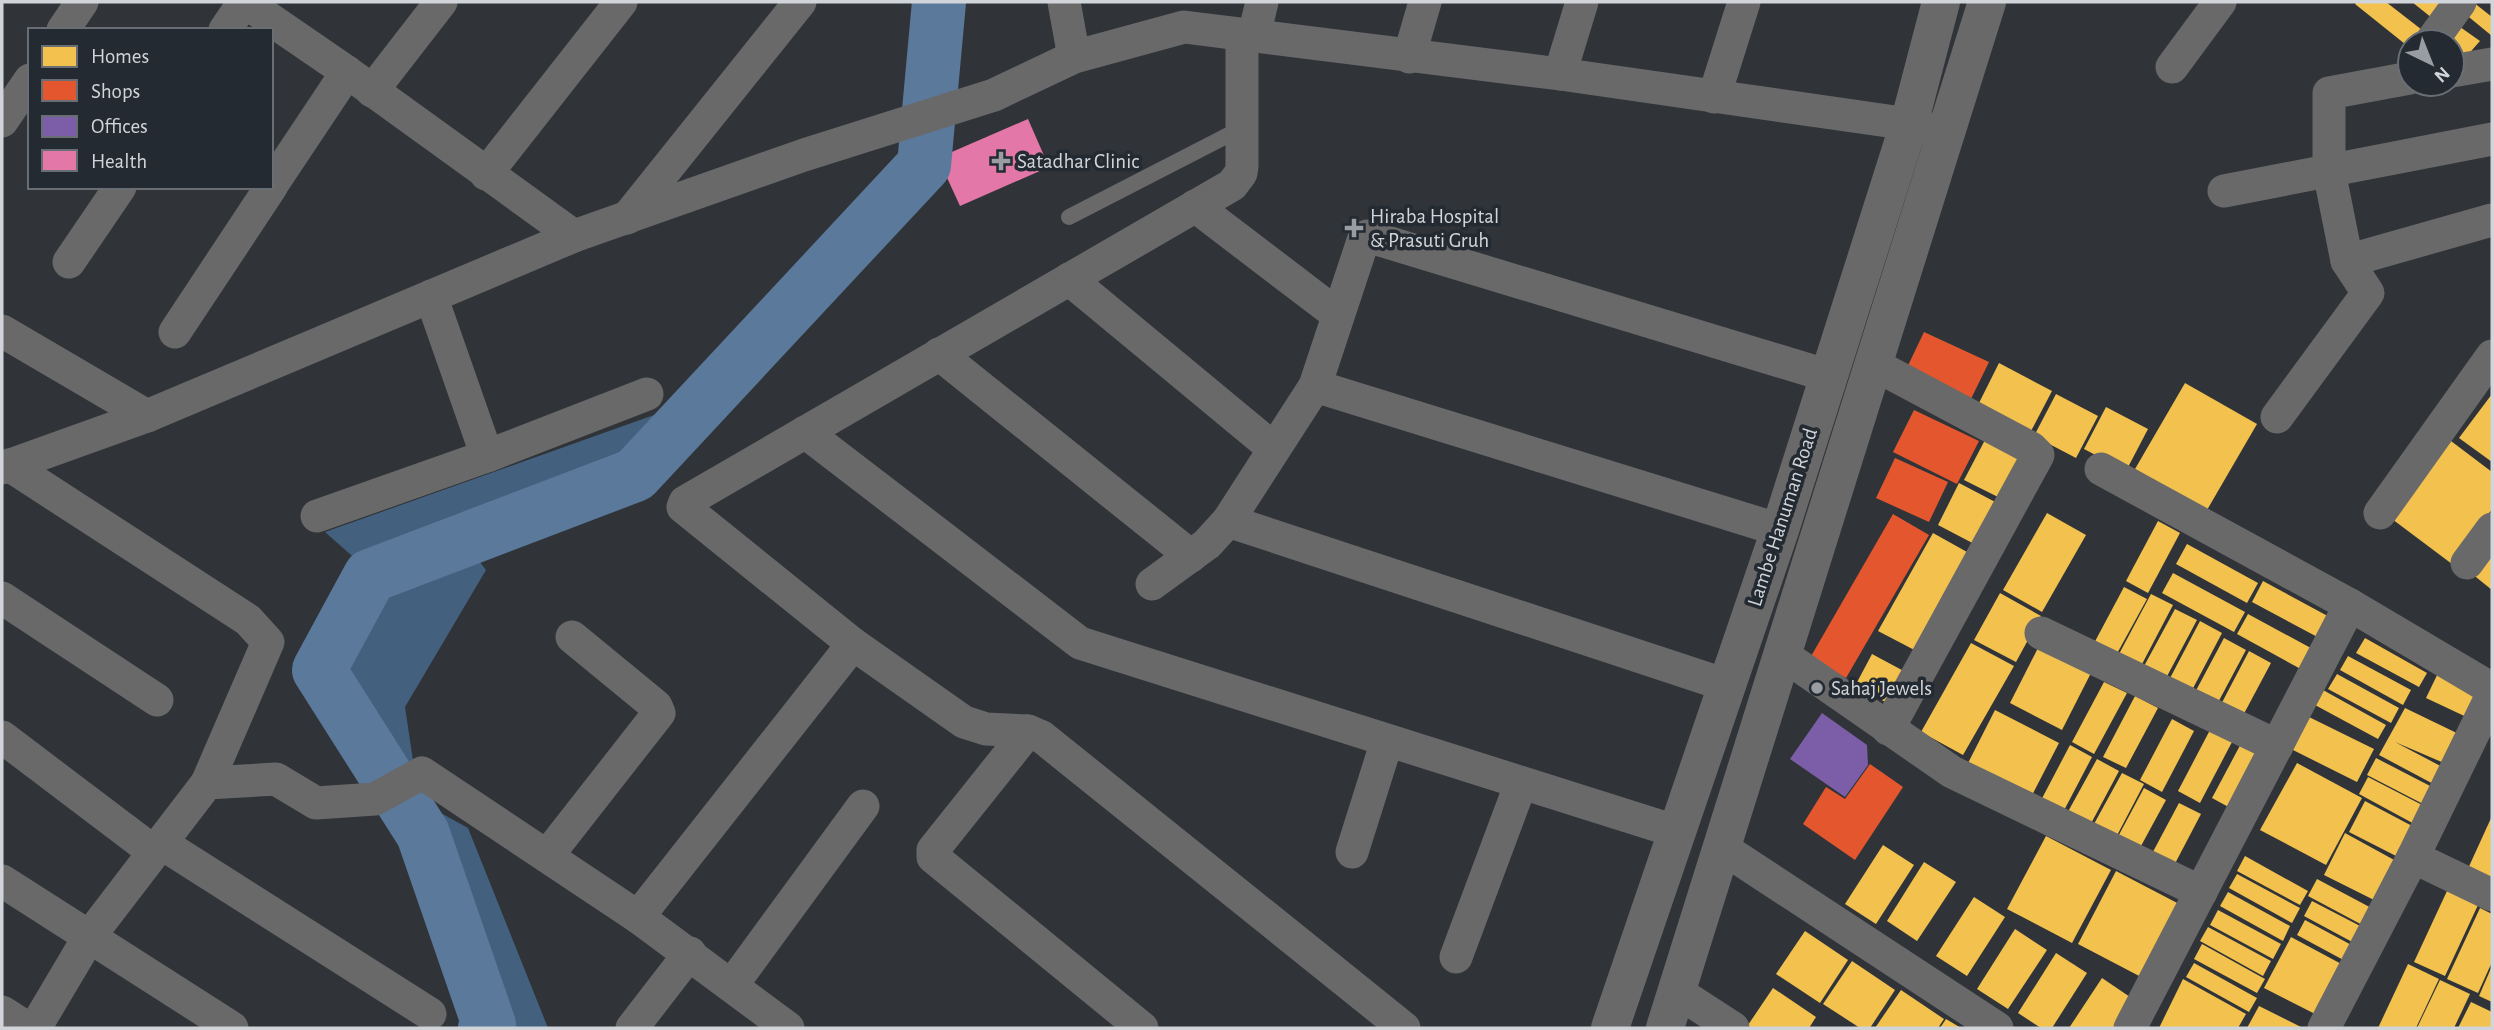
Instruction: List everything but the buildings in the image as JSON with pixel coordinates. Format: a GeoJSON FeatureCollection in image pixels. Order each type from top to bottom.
{"type":"FeatureCollection","features":[{"type":"Feature","properties":{"kind":"street"},"geometry":{"type":"LineString","coordinates":[[64,28],[82,2]]}},
{"type":"Feature","properties":{"kind":"street"},"geometry":{"type":"LineString","coordinates":[[226,28],[245,2],[574,236]]}},
{"type":"Feature","properties":{"kind":"street"},"geometry":{"type":"LineString","coordinates":[[273,185],[359,81],[441,2]]}},
{"type":"Feature","properties":{"kind":"street"},"geometry":{"type":"LineString","coordinates":[[486,174],[621,2]]}},
{"type":"Feature","properties":{"kind":"street"},"geometry":{"type":"LineString","coordinates":[[627,218],[800,2]]}},
{"type":"Feature","properties":{"kind":"street"},"geometry":{"type":"LineString","coordinates":[[1064,2],[1074,57]]}},
{"type":"Feature","properties":{"kind":"street"},"geometry":{"type":"LineString","coordinates":[[1262,2],[1248,35],[1242,166],[1232,185],[685,502],[683,507],[853,644],[964,722],[986,729],[1028,731],[1042,737],[1404,1028]]}},
{"type":"Feature","properties":{"kind":"street"},"geometry":{"type":"LineString","coordinates":[[1409,57],[1425,2]]}},
{"type":"Feature","properties":{"kind":"street"},"geometry":{"type":"LineString","coordinates":[[1560,74],[1582,2]]}},
{"type":"Feature","properties":{"kind":"street"},"geometry":{"type":"LineString","coordinates":[[1714,97],[1744,2]]}},
{"type":"Feature","properties":{"kind":"street","name":"Lambe Hanuman Road"},"geometry":{"type":"LineString","coordinates":[[1610,1028],[1780,530],[1909,124],[1941,2]]}},
{"type":"Feature","properties":{"kind":"street"},"geometry":{"type":"LineString","coordinates":[[1665,1028],[1987,2]]}},
{"type":"Feature","properties":{"kind":"street"},"geometry":{"type":"LineString","coordinates":[[2172,67],[2220,2]]}},
{"type":"Feature","properties":{"kind":"street"},"geometry":{"type":"LineString","coordinates":[[2441,28],[2460,2]]}},
{"type":"Feature","properties":{"kind":"street"},"geometry":{"type":"LineString","coordinates":[[5,466],[147,416],[574,236],[804,155],[994,94],[1074,57],[1184,14],[1248,35],[1560,74],[1909,124],[1946,133]]}},
{"type":"Feature","properties":{"kind":"street"},"geometry":{"type":"LineString","coordinates":[[2466,69],[2492,64]]}},
{"type":"Feature","properties":{"kind":"street"},"geometry":{"type":"LineString","coordinates":[[2277,416],[2368,293],[2347,261],[2329,171],[2329,93],[2396,79]]}},
{"type":"Feature","properties":{"kind":"street"},"geometry":{"type":"LineString","coordinates":[[2,121],[28,83]]}},
{"type":"Feature","properties":{"kind":"street"},"geometry":{"type":"LineString","coordinates":[[2224,191],[2492,139]]}},
{"type":"Feature","properties":{"kind":"street"},"geometry":{"type":"LineString","coordinates":[[69,262],[119,189]]}},
{"type":"Feature","properties":{"kind":"street"},"geometry":{"type":"LineString","coordinates":[[175,332],[270,189]]}},
{"type":"Feature","properties":{"kind":"street"},"geometry":{"type":"LineString","coordinates":[[1195,206],[1338,316]]}},
{"type":"Feature","properties":{"kind":"street"},"geometry":{"type":"LineString","coordinates":[[2347,261],[2492,220]]}},
{"type":"Feature","properties":{"kind":"street"},"geometry":{"type":"LineString","coordinates":[[1152,584],[1207,544],[1228,521],[1315,386],[1363,241],[1370,235],[1829,376]]}},
{"type":"Feature","properties":{"kind":"street"},"geometry":{"type":"LineString","coordinates":[[1069,279],[1273,448]]}},
{"type":"Feature","properties":{"kind":"street"},"geometry":{"type":"LineString","coordinates":[[431,296],[487,456]]}},
{"type":"Feature","properties":{"kind":"street"},"geometry":{"type":"LineString","coordinates":[[2,331],[147,416]]}},
{"type":"Feature","properties":{"kind":"street"},"geometry":{"type":"LineString","coordinates":[[939,354],[1191,556]]}},
{"type":"Feature","properties":{"kind":"street"},"geometry":{"type":"LineString","coordinates":[[2381,513],[2492,356]]}},
{"type":"Feature","properties":{"kind":"street"},"geometry":{"type":"LineString","coordinates":[[1874,364],[2031,448],[2038,455],[1888,729]]}},
{"type":"Feature","properties":{"kind":"street"},"geometry":{"type":"LineString","coordinates":[[1315,386],[1780,530]]}},
{"type":"Feature","properties":{"kind":"street"},"geometry":{"type":"LineString","coordinates":[[317,516],[487,456],[647,394]]}},
{"type":"Feature","properties":{"kind":"street"},"geometry":{"type":"LineString","coordinates":[[805,432],[1080,643],[1678,832]]}},
{"type":"Feature","properties":{"kind":"street"},"geometry":{"type":"LineString","coordinates":[[5,466],[248,620],[268,642],[207,783],[89,937],[35,1028]]}},
{"type":"Feature","properties":{"kind":"street"},"geometry":{"type":"LineString","coordinates":[[2101,470],[2350,605],[2492,689]]}},
{"type":"Feature","properties":{"kind":"street"},"geometry":{"type":"LineString","coordinates":[[1228,521],[1726,685]]}},
{"type":"Feature","properties":{"kind":"street"},"geometry":{"type":"LineString","coordinates":[[2467,563],[2492,529]]}},
{"type":"Feature","properties":{"kind":"street"},"geometry":{"type":"LineString","coordinates":[[2,598],[157,700]]}},
{"type":"Feature","properties":{"kind":"street"},"geometry":{"type":"LineString","coordinates":[[2130,1028],[2350,605]]}},
{"type":"Feature","properties":{"kind":"street"},"geometry":{"type":"LineString","coordinates":[[2041,633],[2277,746]]}},
{"type":"Feature","properties":{"kind":"street"},"geometry":{"type":"LineString","coordinates":[[547,856],[659,713],[656,706],[572,637]]}},
{"type":"Feature","properties":{"kind":"street"},"geometry":{"type":"LineString","coordinates":[[638,917],[853,644]]}},
{"type":"Feature","properties":{"kind":"street"},"geometry":{"type":"LineString","coordinates":[[1782,654],[1952,772],[2201,892]]}},
{"type":"Feature","properties":{"kind":"street"},"geometry":{"type":"LineString","coordinates":[[2324,1028],[2413,857],[2492,695]]}},
{"type":"Feature","properties":{"kind":"street"},"geometry":{"type":"LineString","coordinates":[[1028,731],[933,850],[933,858],[1142,1028]]}},
{"type":"Feature","properties":{"kind":"street"},"geometry":{"type":"LineString","coordinates":[[2,737],[157,848],[430,1014]]}},
{"type":"Feature","properties":{"kind":"street"},"geometry":{"type":"LineString","coordinates":[[1352,852],[1387,741]]}},
{"type":"Feature","properties":{"kind":"street"},"geometry":{"type":"LineString","coordinates":[[207,783],[276,779],[316,803],[375,799],[422,773],[690,953],[783,1027]]}},
{"type":"Feature","properties":{"kind":"street"},"geometry":{"type":"LineString","coordinates":[[1456,957],[1521,783]]}},
{"type":"Feature","properties":{"kind":"street"},"geometry":{"type":"LineString","coordinates":[[732,985],[863,806]]}},
{"type":"Feature","properties":{"kind":"street"},"geometry":{"type":"LineString","coordinates":[[1721,847],[1997,1028]]}},
{"type":"Feature","properties":{"kind":"street"},"geometry":{"type":"LineString","coordinates":[[2413,857],[2492,895]]}},
{"type":"Feature","properties":{"kind":"street"},"geometry":{"type":"LineString","coordinates":[[2,881],[232,1028]]}},
{"type":"Feature","properties":{"kind":"street"},"geometry":{"type":"LineString","coordinates":[[632,1028],[690,953]]}},
{"type":"Feature","properties":{"kind":"street"},"geometry":{"type":"LineString","coordinates":[[1676,991],[1733,1028]]}},
{"type":"Feature","properties":{"kind":"street"},"geometry":{"type":"LineString","coordinates":[[2,1012],[27,1028]]}},
{"type":"Feature","properties":{"kind":"lane"},"geometry":{"type":"LineString","coordinates":[[1069,217],[1242,128]]}},
{"type":"Feature","properties":{"kind":"shaded area"},"geometry":{"type":"Polygon","coordinates":[[[654,415],[660,448],[368,570],[325,532],[654,415]]]}},
{"type":"Feature","properties":{"kind":"shaded area"},"geometry":{"type":"Polygon","coordinates":[[[468,547],[486,570],[405,707],[419,801],[468,828],[548,1028],[501,1028],[479,942],[418,826],[368,749],[344,657],[387,588],[468,547]]]}},
{"type":"Feature","properties":{"kind":"waterway"},"geometry":{"type":"LineString","coordinates":[[485,1028],[489,1025],[423,834],[319,670],[370,576],[635,475],[924,165],[939,2]]}},
{"type":"Feature","properties":{"kind":"place","name":"Satadhar Clinic"},"geometry":{"type":"Point","coordinates":[1001,161]}},
{"type":"Feature","properties":{"kind":"place","name":"Hiraba Hospital & Prasuti Gruh"},"geometry":{"type":"Point","coordinates":[1354,228]}},
{"type":"Feature","properties":{"kind":"place","name":"Sahaj Jewels"},"geometry":{"type":"Point","coordinates":[1817,688]}}]}
